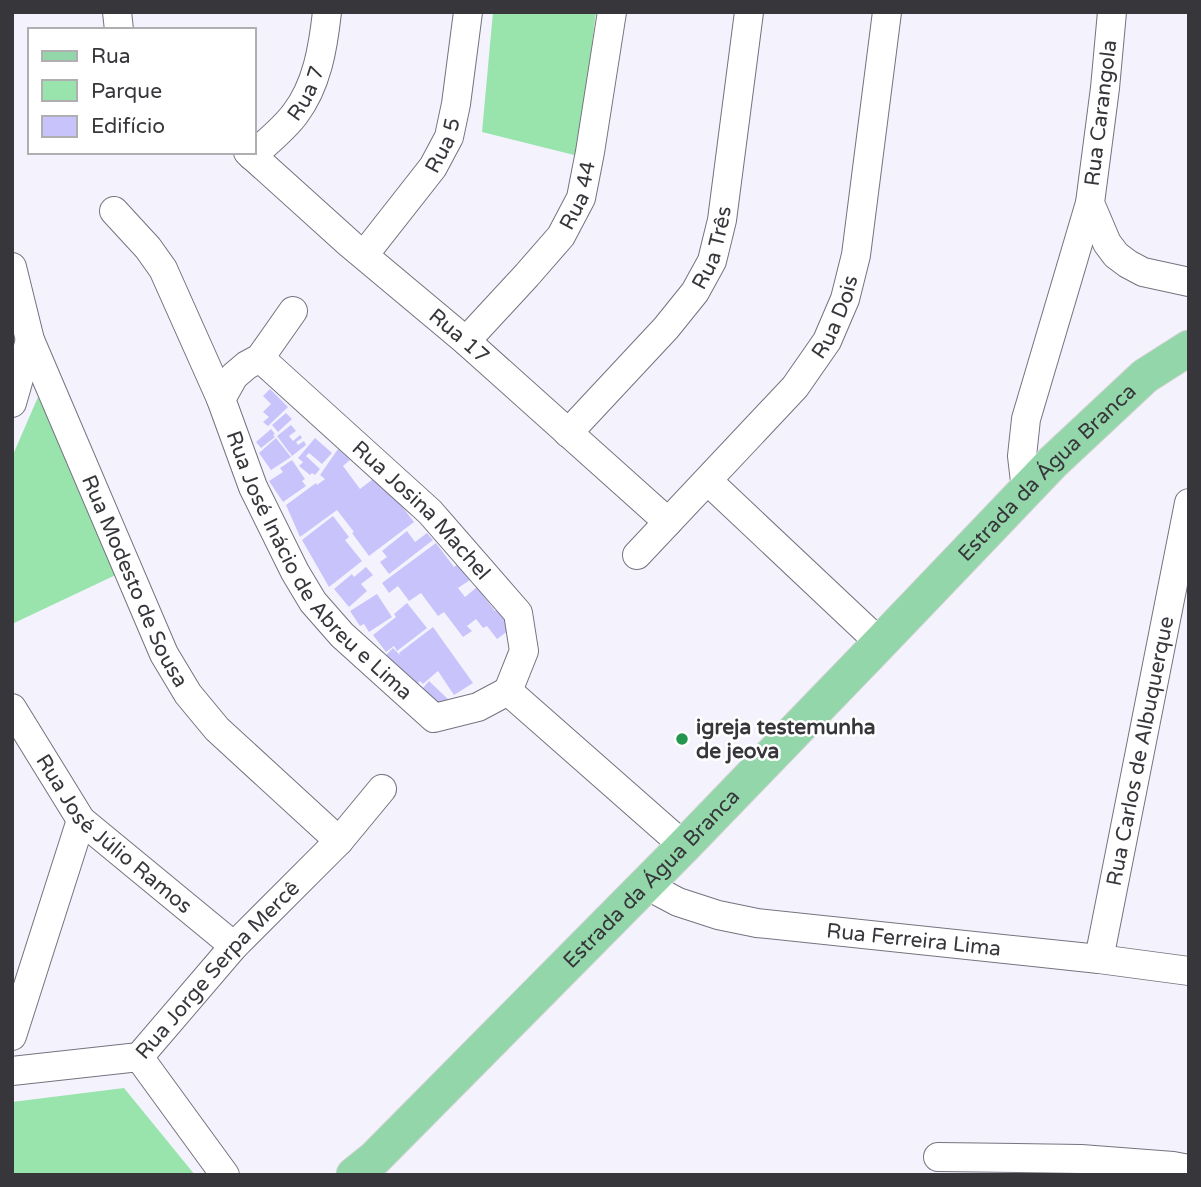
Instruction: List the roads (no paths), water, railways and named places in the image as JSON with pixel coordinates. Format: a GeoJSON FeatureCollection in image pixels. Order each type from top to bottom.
{"type":"FeatureCollection","features":[{"type":"Feature","properties":{"kind":"main road","name":"Estrada da Água Branca"},"geometry":{"type":"LineString","coordinates":[[371,1169],[1026,490],[1145,376],[1189,348]]}},
{"type":"Feature","properties":{"kind":"street","name":"Rua 7"},"geometry":{"type":"LineString","coordinates":[[256,149],[294,115],[310,89],[321,54],[327,12]]}},
{"type":"Feature","properties":{"kind":"street","name":"Rua 5"},"geometry":{"type":"LineString","coordinates":[[364,255],[433,167],[449,137],[468,12]]}},
{"type":"Feature","properties":{"kind":"street","name":"Rua 44"},"geometry":{"type":"LineString","coordinates":[[466,341],[561,236],[581,198],[612,12]]}},
{"type":"Feature","properties":{"kind":"street","name":"Rua Três"},"geometry":{"type":"LineString","coordinates":[[568,433],[673,319],[695,292],[712,261],[722,220],[749,12]]}},
{"type":"Feature","properties":{"kind":"street","name":"Rua Dois"},"geometry":{"type":"LineString","coordinates":[[637,555],[795,387],[827,341],[845,299],[856,255],[887,12]]}},
{"type":"Feature","properties":{"kind":"street","name":"Rua Carangola"},"geometry":{"type":"LineString","coordinates":[[1112,12],[1090,204],[1107,243],[1116,255],[1143,272],[1189,282]]}},
{"type":"Feature","properties":{"kind":"street","name":"Rua 17"},"geometry":{"type":"LineString","coordinates":[[250,154],[466,341],[668,522]]}},
{"type":"Feature","properties":{"kind":"street"},"geometry":{"type":"LineString","coordinates":[[1026,490],[1022,456],[1026,419],[1090,204]]}},
{"type":"Feature","properties":{"kind":"street","name":"Rua José Inácio de Abreu e Lima"},"geometry":{"type":"LineString","coordinates":[[114,211],[148,248],[163,270],[221,399],[253,487],[313,602],[342,635],[434,718],[478,708],[508,691]]}},
{"type":"Feature","properties":{"kind":"street","name":"Rua Modesto de Sousa"},"geometry":{"type":"LineString","coordinates":[[12,267],[30,340],[164,653],[188,694],[216,729],[338,841]]}},
{"type":"Feature","properties":{"kind":"street","name":"Rua José Inácio de Abreu e Lima"},"geometry":{"type":"LineString","coordinates":[[221,399],[234,376],[260,358],[293,311]]}},
{"type":"Feature","properties":{"kind":"street"},"geometry":{"type":"LineString","coordinates":[[12,403],[30,340]]}},
{"type":"Feature","properties":{"kind":"street","name":"Rua Josina Machel"},"geometry":{"type":"LineString","coordinates":[[260,358],[430,512],[518,613],[524,651],[508,691]]}},
{"type":"Feature","properties":{"kind":"street"},"geometry":{"type":"LineString","coordinates":[[708,481],[880,643]]}},
{"type":"Feature","properties":{"kind":"street","name":"Rua Carlos de Albuquerque"},"geometry":{"type":"LineString","coordinates":[[1098,959],[1189,503]]}},
{"type":"Feature","properties":{"kind":"street"},"geometry":{"type":"LineString","coordinates":[[508,691],[684,846]]}},
{"type":"Feature","properties":{"kind":"street","name":"Rua José Júlio Ramos"},"geometry":{"type":"LineString","coordinates":[[12,708],[81,820],[234,946]]}},
{"type":"Feature","properties":{"kind":"street","name":"Rua Jorge Serpa Mercê"},"geometry":{"type":"LineString","coordinates":[[12,1071],[139,1057],[234,946],[338,841],[382,789]]}},
{"type":"Feature","properties":{"kind":"street"},"geometry":{"type":"LineString","coordinates":[[12,1036],[81,820]]}},
{"type":"Feature","properties":{"kind":"street","name":"Rua Ferreira Lima"},"geometry":{"type":"LineString","coordinates":[[644,884],[678,902],[718,915],[757,923],[1189,971]]}},
{"type":"Feature","properties":{"kind":"street"},"geometry":{"type":"LineString","coordinates":[[139,1057],[225,1175]]}},
{"type":"Feature","properties":{"kind":"street"},"geometry":{"type":"LineString","coordinates":[[938,1157],[999,1166],[1080,1159],[1178,1170]]}},
{"type":"Feature","properties":{"kind":"place","name":"igreja testemunha de jeova"},"geometry":{"type":"Point","coordinates":[682,739]}}]}
